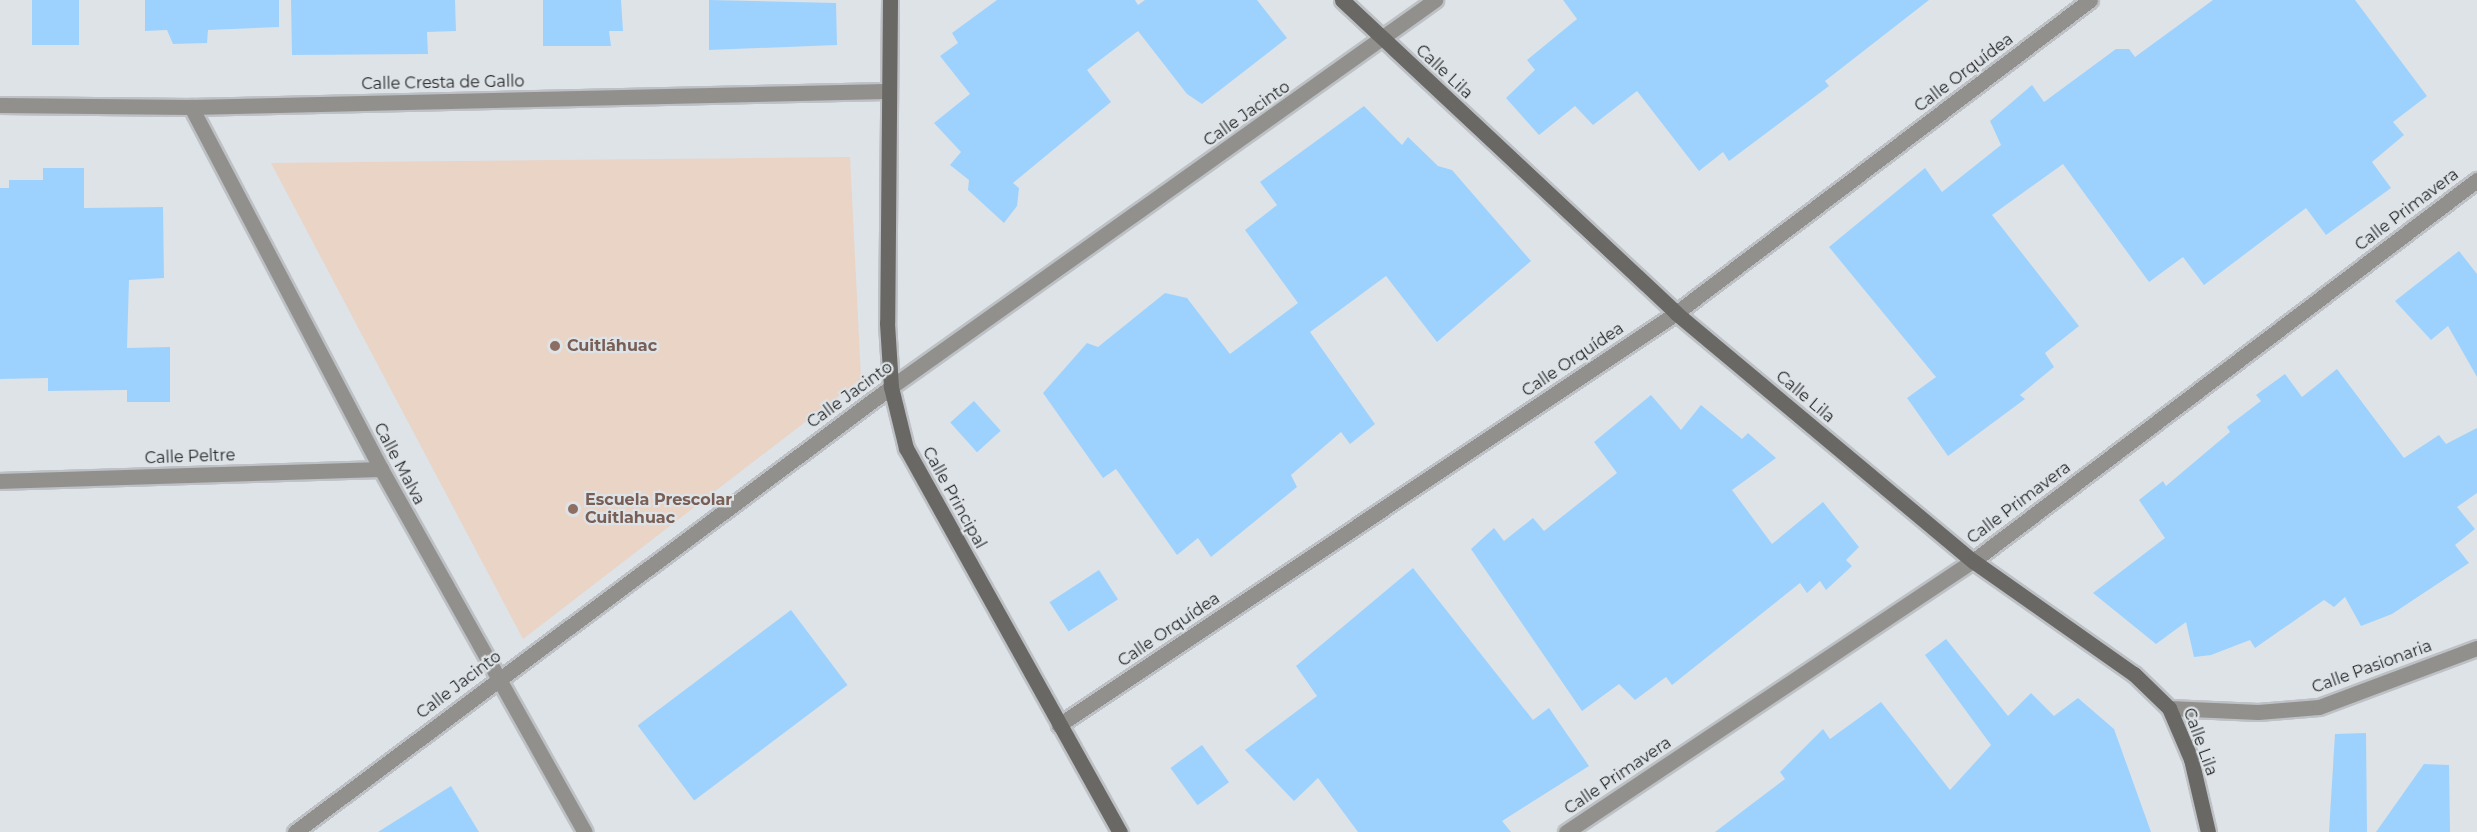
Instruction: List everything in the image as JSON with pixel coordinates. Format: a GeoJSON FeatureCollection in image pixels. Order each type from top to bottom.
{"type":"FeatureCollection","features":[{"type":"Feature","properties":{"kind":"street","name":"Calle Principal"},"geometry":{"type":"LineString","coordinates":[[890,0],[886,91],[891,387],[906,448],[1120,832]]}},
{"type":"Feature","properties":{"kind":"street","name":"Calle Lila"},"geometry":{"type":"LineString","coordinates":[[1342,0],[1676,313],[1973,561],[2134,674],[2169,708],[2191,759],[2208,832]]}},
{"type":"Feature","properties":{"kind":"street","name":"Calle Jacinto"},"geometry":{"type":"LineString","coordinates":[[295,832],[496,679],[891,387],[1383,40],[1435,0]]}},
{"type":"Feature","properties":{"kind":"street","name":"Calle Orquídea"},"geometry":{"type":"LineString","coordinates":[[1059,725],[1676,313],[2090,0]]}},
{"type":"Feature","properties":{"kind":"street","name":"Calle Cresta de Gallo"},"geometry":{"type":"LineString","coordinates":[[0,105],[191,107],[886,91]]}},
{"type":"Feature","properties":{"kind":"street","name":"Calle Malva"},"geometry":{"type":"LineString","coordinates":[[191,107],[381,469],[496,679],[585,832]]}},
{"type":"Feature","properties":{"kind":"street","name":"Calle Primavera"},"geometry":{"type":"LineString","coordinates":[[1566,832],[1973,561],[2477,180]]}},
{"type":"Feature","properties":{"kind":"street","name":"Calle Peltre"},"geometry":{"type":"LineString","coordinates":[[0,481],[381,469]]}},
{"type":"Feature","properties":{"kind":"street","name":"Calle Pasionaria"},"geometry":{"type":"LineString","coordinates":[[2169,708],[2258,712],[2319,707],[2477,648]]}},
{"type":"Feature","properties":{"kind":"shaded area","name":"Escuela Prescolar Cuitlahuac"},"geometry":{"type":"Polygon","coordinates":[[[850,157],[861,379],[523,639],[271,163],[850,157]]]}},
{"type":"Feature","properties":{"kind":"building"},"geometry":{"type":"Polygon","coordinates":[[[32,0],[79,0],[79,45],[32,45],[32,0]]]}},
{"type":"Feature","properties":{"kind":"building"},"geometry":{"type":"Polygon","coordinates":[[[145,0],[279,0],[279,27],[208,30],[207,43],[173,44],[167,30],[145,31],[145,0]]]}},
{"type":"Feature","properties":{"kind":"building"},"geometry":{"type":"Polygon","coordinates":[[[291,0],[455,0],[456,31],[427,32],[428,54],[292,55],[291,0]]]}},
{"type":"Feature","properties":{"kind":"building"},"geometry":{"type":"Polygon","coordinates":[[[543,0],[621,0],[623,31],[609,31],[611,46],[543,46],[543,0]]]}},
{"type":"Feature","properties":{"kind":"building"},"geometry":{"type":"Polygon","coordinates":[[[709,0],[836,3],[837,45],[709,50],[709,0]]]}},
{"type":"Feature","properties":{"kind":"building"},"geometry":{"type":"Polygon","coordinates":[[[997,0],[1135,0],[1138,5],[1145,0],[1257,0],[1287,38],[1202,104],[1187,94],[1138,31],[1087,70],[1111,102],[1013,183],[1019,188],[1017,206],[1004,223],[968,190],[969,180],[950,165],[961,152],[934,123],[970,94],[940,56],[958,43],[952,33],[997,0]]]}},
{"type":"Feature","properties":{"kind":"building"},"geometry":{"type":"Polygon","coordinates":[[[1563,0],[1929,0],[1825,81],[1829,86],[1729,161],[1723,152],[1699,171],[1637,91],[1593,125],[1575,106],[1539,135],[1506,98],[1535,70],[1527,60],[1577,19],[1563,0]]]}},
{"type":"Feature","properties":{"kind":"building"},"geometry":{"type":"Polygon","coordinates":[[[2213,0],[2355,0],[2427,96],[2393,122],[2404,135],[2372,162],[2391,188],[2326,235],[2306,208],[2204,285],[2183,257],[2149,282],[2063,164],[1992,215],[2079,326],[2045,353],[2054,367],[2020,395],[2025,399],[1948,456],[1907,398],[1936,377],[1829,247],[1925,168],[1942,192],[2001,145],[1990,121],[2032,85],[2044,102],[2116,49],[2129,49],[2135,57],[2213,0]]]}},
{"type":"Feature","properties":{"kind":"building"},"geometry":{"type":"Polygon","coordinates":[[[1364,106],[1402,145],[1408,137],[1438,166],[1452,170],[1531,261],[1437,342],[1386,276],[1310,332],[1375,424],[1350,444],[1341,432],[1291,475],[1297,487],[1211,557],[1198,538],[1177,555],[1116,469],[1103,478],[1043,393],[1087,343],[1098,347],[1165,293],[1187,298],[1230,354],[1298,303],[1245,230],[1277,205],[1260,182],[1364,106]]]}},
{"type":"Feature","properties":{"kind":"building"},"geometry":{"type":"Polygon","coordinates":[[[43,168],[84,168],[84,208],[163,207],[164,278],[129,280],[127,348],[170,347],[170,402],[127,402],[127,390],[48,391],[48,378],[0,379],[0,188],[9,188],[9,180],[43,180],[43,168]]]}},
{"type":"Feature","properties":{"kind":"building"},"geometry":{"type":"Polygon","coordinates":[[[2459,251],[2477,274],[2477,377],[2448,326],[2431,340],[2395,301],[2459,251]]]}},
{"type":"Feature","properties":{"kind":"building"},"geometry":{"type":"Polygon","coordinates":[[[2337,369],[2404,458],[2439,435],[2446,444],[2477,428],[2477,493],[2457,507],[2475,529],[2455,545],[2469,563],[2392,614],[2361,626],[2345,597],[2334,607],[2324,600],[2255,648],[2250,640],[2211,655],[2194,657],[2186,622],[2156,644],[2093,593],[2165,538],[2139,500],[2163,481],[2166,486],[2230,432],[2227,427],[2261,401],[2256,395],[2285,374],[2302,397],[2337,369]]]}},
{"type":"Feature","properties":{"kind":"building"},"geometry":{"type":"Polygon","coordinates":[[[1651,395],[1681,430],[1701,405],[1742,439],[1748,433],[1776,458],[1732,490],[1772,544],[1823,502],[1859,547],[1846,560],[1852,566],[1826,590],[1820,581],[1807,593],[1800,583],[1672,685],[1666,677],[1635,700],[1619,684],[1582,711],[1471,549],[1494,528],[1504,541],[1533,518],[1544,531],[1617,473],[1594,442],[1651,395]]]}},
{"type":"Feature","properties":{"kind":"building"},"geometry":{"type":"Polygon","coordinates":[[[974,401],[1001,431],[977,452],[950,422],[974,401]]]}},
{"type":"Feature","properties":{"kind":"building"},"geometry":{"type":"Polygon","coordinates":[[[1413,568],[1533,720],[1549,708],[1589,766],[1502,821],[1511,832],[1358,832],[1318,778],[1294,801],[1245,750],[1317,696],[1296,666],[1413,568]]]}},
{"type":"Feature","properties":{"kind":"building"},"geometry":{"type":"Polygon","coordinates":[[[1099,570],[1118,599],[1069,631],[1050,602],[1099,570]]]}},
{"type":"Feature","properties":{"kind":"building"},"geometry":{"type":"Polygon","coordinates":[[[791,610],[848,685],[694,801],[638,726],[791,610]]]}},
{"type":"Feature","properties":{"kind":"building"},"geometry":{"type":"Polygon","coordinates":[[[1946,639],[2008,716],[2031,693],[2054,716],[2078,698],[2114,729],[2151,832],[1715,832],[1785,779],[1780,772],[1823,729],[1830,739],[1881,702],[1950,790],[1991,745],[1925,655],[1946,639]]]}},
{"type":"Feature","properties":{"kind":"building"},"geometry":{"type":"Polygon","coordinates":[[[2366,733],[2367,832],[2329,832],[2335,734],[2366,733]]]}},
{"type":"Feature","properties":{"kind":"building"},"geometry":{"type":"Polygon","coordinates":[[[1202,745],[1229,782],[1197,805],[1170,768],[1202,745]]]}},
{"type":"Feature","properties":{"kind":"building"},"geometry":{"type":"Polygon","coordinates":[[[2424,764],[2449,765],[2450,832],[2376,832],[2424,764]]]}},
{"type":"Feature","properties":{"kind":"building"},"geometry":{"type":"Polygon","coordinates":[[[451,786],[479,832],[378,832],[451,786]]]}},
{"type":"Feature","properties":{"kind":"place","name":"Cuitláhuac"},"geometry":{"type":"Point","coordinates":[555,346]}},
{"type":"Feature","properties":{"kind":"place","name":"Escuela Prescolar Cuitlahuac"},"geometry":{"type":"Point","coordinates":[573,509]}}]}
